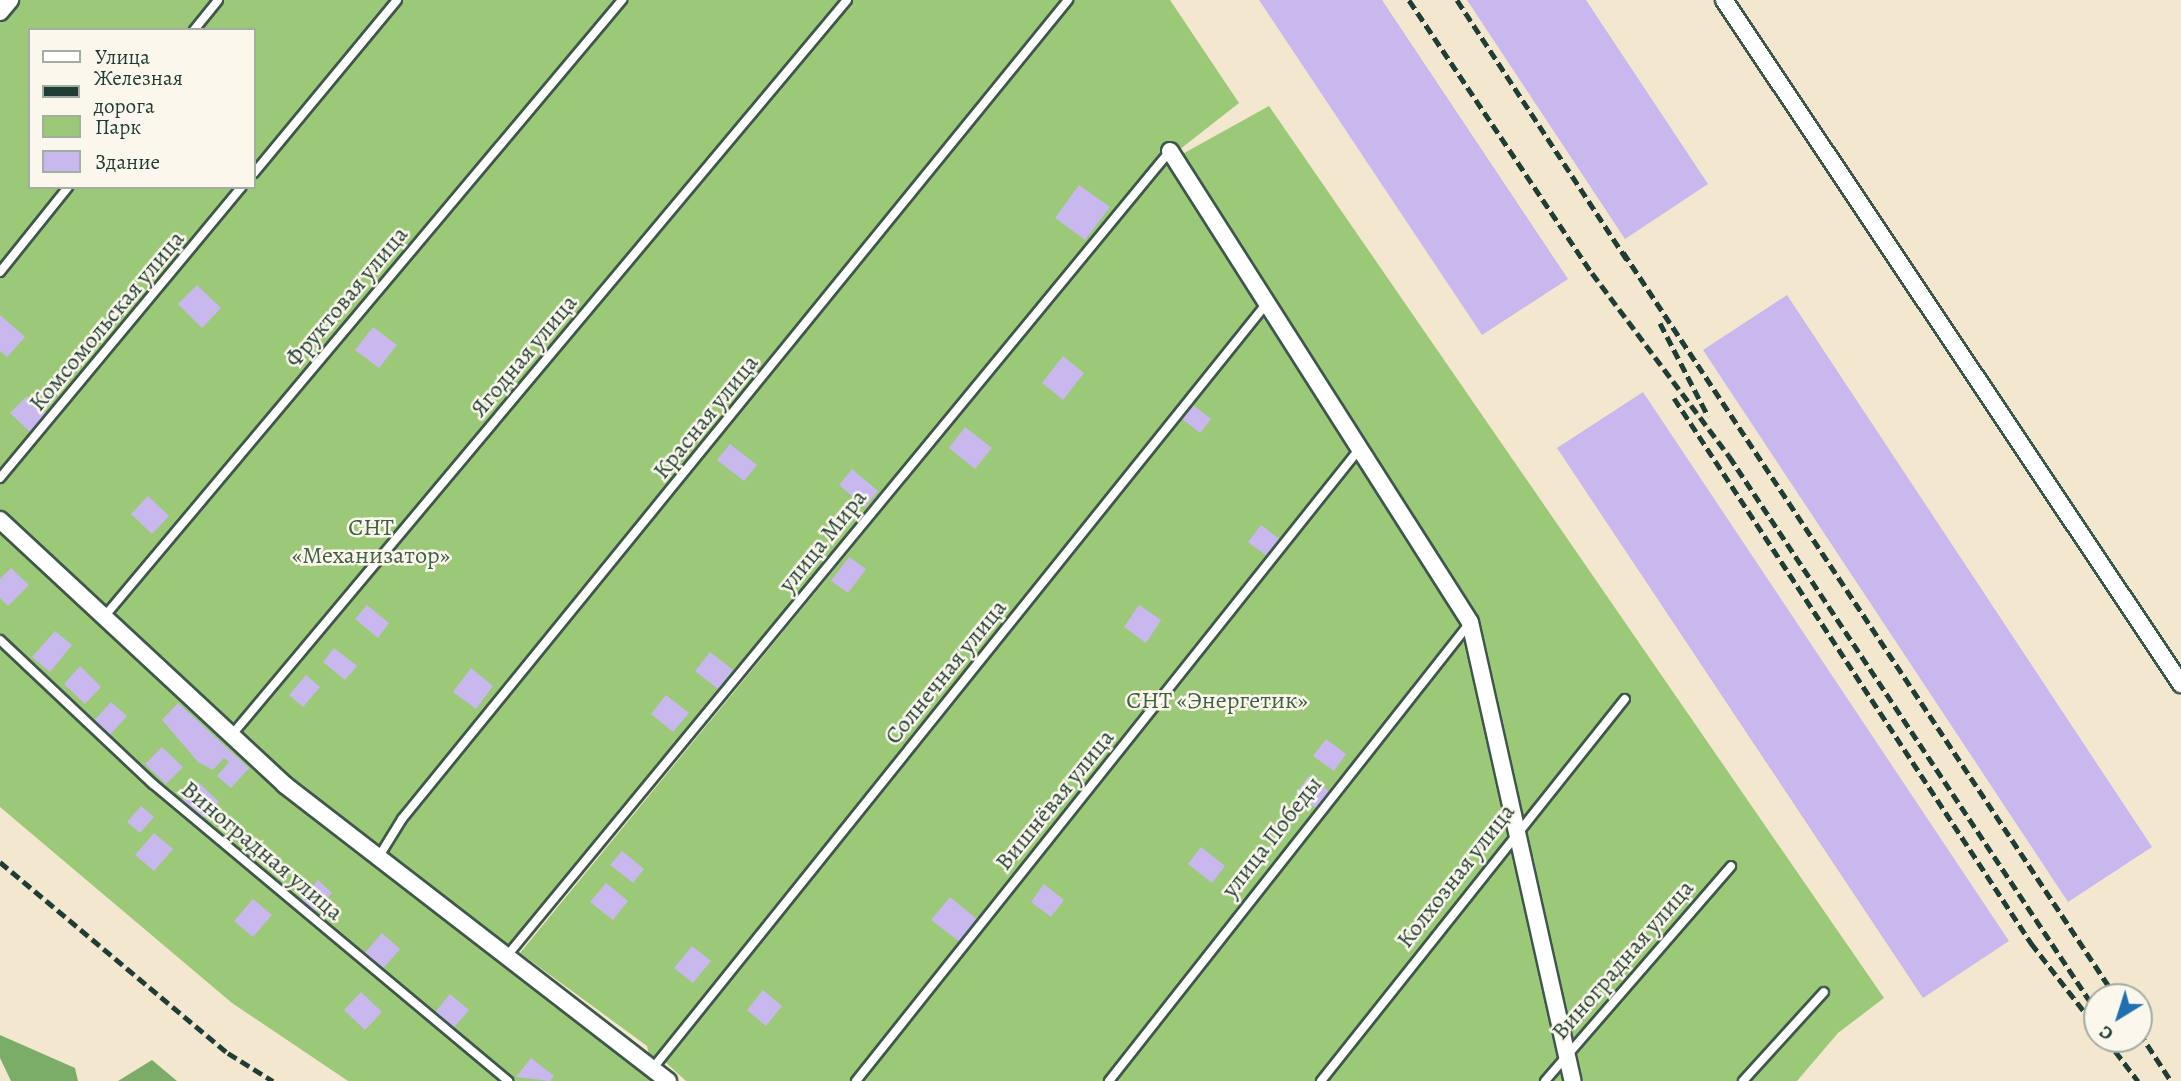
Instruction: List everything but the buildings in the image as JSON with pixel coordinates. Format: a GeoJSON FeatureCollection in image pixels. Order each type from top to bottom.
{"type":"FeatureCollection","features":[{"type":"Feature","properties":{"kind":"street"},"geometry":{"type":"LineString","coordinates":[[0,12],[10,0]]}},
{"type":"Feature","properties":{"kind":"street"},"geometry":{"type":"LineString","coordinates":[[1724,0],[2181,684]]}},
{"type":"Feature","properties":{"kind":"street"},"geometry":{"type":"LineString","coordinates":[[1170,151],[1363,444],[1470,622],[1573,1081]]}},
{"type":"Feature","properties":{"kind":"street"},"geometry":{"type":"LineString","coordinates":[[0,520],[230,737],[377,860],[668,1081]]}},
{"type":"Feature","properties":{"kind":"lane"},"geometry":{"type":"LineString","coordinates":[[196,28],[218,0]]}},
{"type":"Feature","properties":{"kind":"lane"},"geometry":{"type":"LineString","coordinates":[[256,171],[397,0]]}},
{"type":"Feature","properties":{"kind":"lane","name":"Фруктовая улица"},"geometry":{"type":"LineString","coordinates":[[102,619],[622,0]]}},
{"type":"Feature","properties":{"kind":"lane","name":"Ягодная улица"},"geometry":{"type":"LineString","coordinates":[[230,737],[847,0]]}},
{"type":"Feature","properties":{"kind":"lane","name":"Красная улица"},"geometry":{"type":"LineString","coordinates":[[377,860],[411,808],[1069,1]]}},
{"type":"Feature","properties":{"kind":"lane","name":"улица Мира"},"geometry":{"type":"LineString","coordinates":[[506,957],[1170,151]]}},
{"type":"Feature","properties":{"kind":"lane"},"geometry":{"type":"LineString","coordinates":[[0,272],[66,189]]}},
{"type":"Feature","properties":{"kind":"lane","name":"Комсомольская улица"},"geometry":{"type":"LineString","coordinates":[[0,478],[240,189]]}},
{"type":"Feature","properties":{"kind":"lane","name":"Солнечная улица"},"geometry":{"type":"LineString","coordinates":[[653,1068],[1270,300]]}},
{"type":"Feature","properties":{"kind":"lane","name":"Вишнёвая улица"},"geometry":{"type":"LineString","coordinates":[[856,1081],[1363,444]]}},
{"type":"Feature","properties":{"kind":"lane","name":"улица Победы"},"geometry":{"type":"LineString","coordinates":[[1109,1081],[1470,622]]}},
{"type":"Feature","properties":{"kind":"lane","name":"Виноградная улица"},"geometry":{"type":"LineString","coordinates":[[0,640],[153,784],[508,1081]]}},
{"type":"Feature","properties":{"kind":"lane","name":"Колхозная улица"},"geometry":{"type":"LineString","coordinates":[[1321,1081],[1517,829],[1625,699]]}},
{"type":"Feature","properties":{"kind":"lane","name":"Виноградная улица"},"geometry":{"type":"LineString","coordinates":[[1545,1081],[1567,1052],[1731,866]]}},
{"type":"Feature","properties":{"kind":"lane"},"geometry":{"type":"LineString","coordinates":[[1744,1081],[1824,992]]}},
{"type":"Feature","properties":{"kind":"green space"},"geometry":{"type":"Polygon","coordinates":[[[0,0],[1170,0],[1239,103],[1165,161],[515,955],[643,1051],[651,1064],[647,1046],[520,953],[1168,162],[1269,106],[1884,998],[1838,1033],[1797,1081],[686,1081],[664,1061],[659,1065],[677,1081],[348,1081],[232,1003],[0,807],[0,0]]]}},
{"type":"Feature","properties":{"kind":"green space"},"geometry":{"type":"Polygon","coordinates":[[[0,1035],[75,1068],[78,1081],[11,1081],[0,1058],[0,1035]]]}},
{"type":"Feature","properties":{"kind":"green space"},"geometry":{"type":"Polygon","coordinates":[[[152,1060],[177,1081],[118,1081],[152,1060]]]}},
{"type":"Feature","properties":{"kind":"railway"},"geometry":{"type":"LineString","coordinates":[[1409,0],[1592,273],[1729,456],[2083,991]]}},
{"type":"Feature","properties":{"kind":"railway"},"geometry":{"type":"LineString","coordinates":[[1457,0],[1628,261]]}},
{"type":"Feature","properties":{"kind":"railway"},"geometry":{"type":"LineString","coordinates":[[1623,252],[2107,983]]}},
{"type":"Feature","properties":{"kind":"railway"},"geometry":{"type":"LineString","coordinates":[[1660,323],[1708,416]]}},
{"type":"Feature","properties":{"kind":"railway"},"geometry":{"type":"LineString","coordinates":[[1674,398],[2031,943],[2083,1010]]}},
{"type":"Feature","properties":{"kind":"railway"},"geometry":{"type":"LineString","coordinates":[[0,862],[228,1053],[273,1081]]}},
{"type":"Feature","properties":{"kind":"railway"},"geometry":{"type":"LineString","coordinates":[[2117,1053],[2138,1081]]}},
{"type":"Feature","properties":{"kind":"railway"},"geometry":{"type":"LineString","coordinates":[[2153,1053],[2171,1081]]}},
{"type":"Feature","properties":{"kind":"park label","name":"СНТ «Механизатор»"},"geometry":{"type":"Point","coordinates":[371,542]}},
{"type":"Feature","properties":{"kind":"park label","name":"СНТ «Энергетик»"},"geometry":{"type":"Point","coordinates":[1217,701]}}]}
